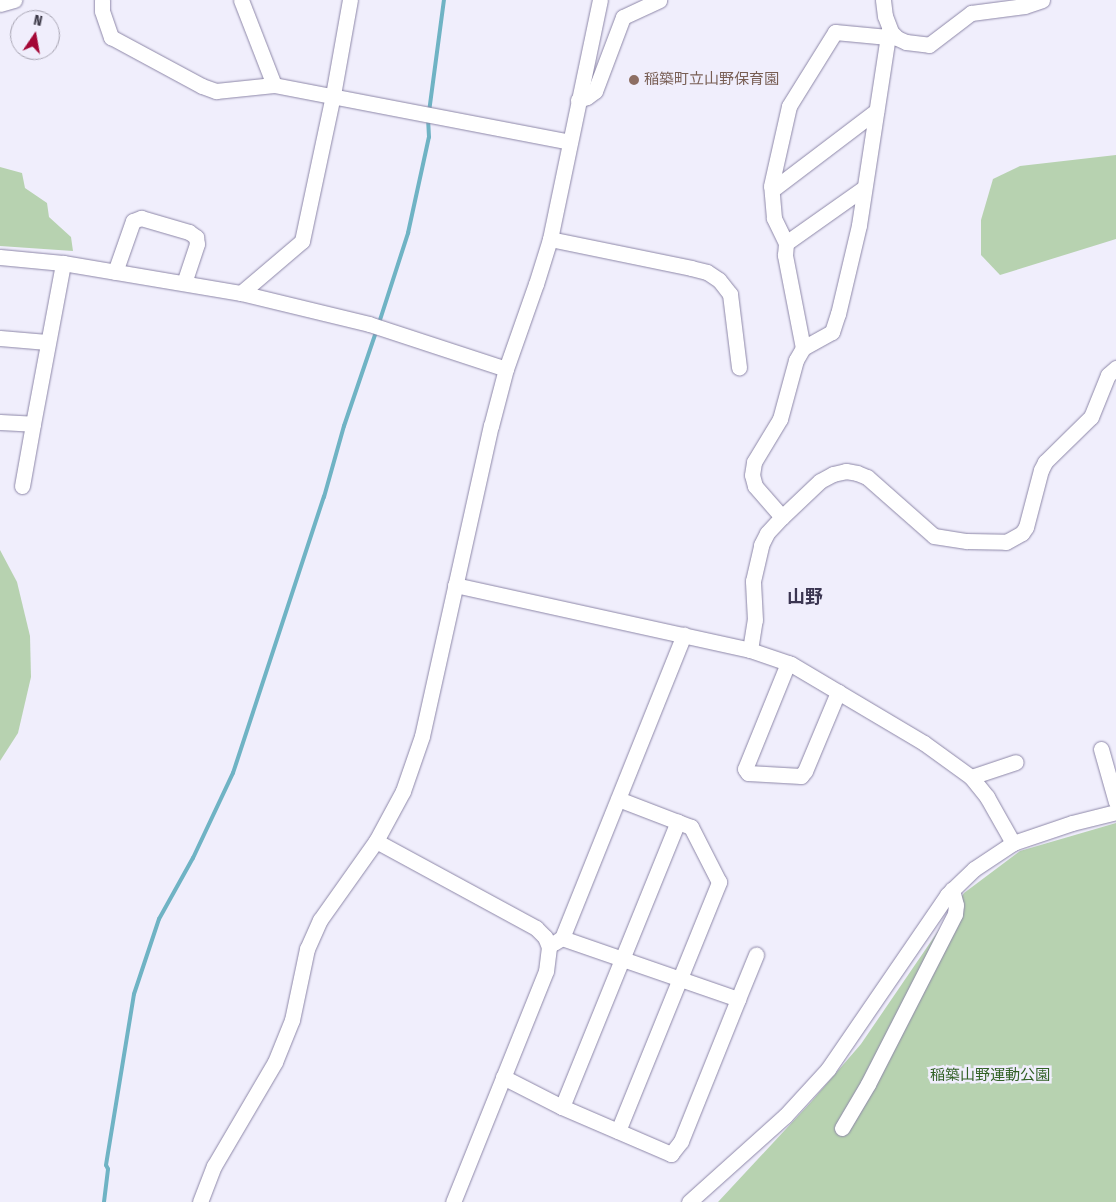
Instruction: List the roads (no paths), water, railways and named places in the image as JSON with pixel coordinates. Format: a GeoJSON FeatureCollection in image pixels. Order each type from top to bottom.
{"type":"FeatureCollection","features":[{"type":"Feature","properties":{"kind":"street"},"geometry":{"type":"LineString","coordinates":[[0,4],[14,0]]}},
{"type":"Feature","properties":{"kind":"street"},"geometry":{"type":"LineString","coordinates":[[102,0],[102,11],[111,37],[202,86],[216,91],[274,85],[568,142]]}},
{"type":"Feature","properties":{"kind":"street"},"geometry":{"type":"LineString","coordinates":[[241,0],[274,85]]}},
{"type":"Feature","properties":{"kind":"street"},"geometry":{"type":"LineString","coordinates":[[241,293],[302,241],[333,95],[350,0]]}},
{"type":"Feature","properties":{"kind":"street"},"geometry":{"type":"LineString","coordinates":[[200,1202],[214,1166],[275,1062],[292,1020],[307,949],[320,920],[376,841],[403,791],[422,736],[466,530],[506,369],[550,239],[568,142],[600,0]]}},
{"type":"Feature","properties":{"kind":"street"},"geometry":{"type":"LineString","coordinates":[[578,100],[587,97],[595,91],[623,17],[660,0]]}},
{"type":"Feature","properties":{"kind":"street"},"geometry":{"type":"LineString","coordinates":[[782,517],[755,486],[752,475],[754,462],[780,419],[796,360],[803,348],[832,332],[859,224],[889,34],[884,16],[883,0]]}},
{"type":"Feature","properties":{"kind":"street"},"geometry":{"type":"LineString","coordinates":[[803,348],[785,255],[786,243],[774,218],[772,190],[789,106],[835,32],[889,34],[919,45],[929,45],[971,13],[1025,6],[1042,0]]}},
{"type":"Feature","properties":{"kind":"street"},"geometry":{"type":"LineString","coordinates":[[772,190],[876,111]]}},
{"type":"Feature","properties":{"kind":"street"},"geometry":{"type":"LineString","coordinates":[[786,243],[864,188]]}},
{"type":"Feature","properties":{"kind":"street"},"geometry":{"type":"LineString","coordinates":[[115,272],[133,222],[141,218],[189,232],[196,237],[197,244],[184,283]]}},
{"type":"Feature","properties":{"kind":"street"},"geometry":{"type":"LineString","coordinates":[[550,239],[691,268],[707,272],[719,280],[730,294],[739,367]]}},
{"type":"Feature","properties":{"kind":"street"},"geometry":{"type":"LineString","coordinates":[[0,257],[63,263],[241,293],[369,324],[506,369]]}},
{"type":"Feature","properties":{"kind":"street"},"geometry":{"type":"LineString","coordinates":[[22,486],[63,263]]}},
{"type":"Feature","properties":{"kind":"street"},"geometry":{"type":"LineString","coordinates":[[0,338],[47,342]]}},
{"type":"Feature","properties":{"kind":"street"},"geometry":{"type":"LineString","coordinates":[[750,650],[755,620],[755,565],[761,545],[767,533],[820,481],[833,474],[846,471],[867,477],[934,536],[1006,542],[1022,534],[1026,527],[1041,470],[1045,462],[1091,417],[1108,376],[1116,368]]}},
{"type":"Feature","properties":{"kind":"street"},"geometry":{"type":"LineString","coordinates":[[0,422],[33,424]]}},
{"type":"Feature","properties":{"kind":"street"},"geometry":{"type":"LineString","coordinates":[[455,584],[750,650],[788,663],[924,743],[970,777],[987,797],[1013,843]]}},
{"type":"Feature","properties":{"kind":"street"},"geometry":{"type":"LineString","coordinates":[[549,947],[562,938],[684,635]]}},
{"type":"Feature","properties":{"kind":"street"},"geometry":{"type":"LineString","coordinates":[[788,663],[745,769],[748,773],[800,776],[805,771],[838,692]]}},
{"type":"Feature","properties":{"kind":"street"},"geometry":{"type":"LineString","coordinates":[[1101,749],[1116,802]]}},
{"type":"Feature","properties":{"kind":"street"},"geometry":{"type":"LineString","coordinates":[[970,777],[1016,762]]}},
{"type":"Feature","properties":{"kind":"street"},"geometry":{"type":"LineString","coordinates":[[618,798],[691,827],[719,882],[618,1131]]}},
{"type":"Feature","properties":{"kind":"street"},"geometry":{"type":"LineString","coordinates":[[689,1202],[785,1116],[828,1069],[952,890],[974,869],[1013,843],[1072,823],[1116,812]]}},
{"type":"Feature","properties":{"kind":"street"},"geometry":{"type":"LineString","coordinates":[[562,1107],[678,822]]}},
{"type":"Feature","properties":{"kind":"street"},"geometry":{"type":"LineString","coordinates":[[376,841],[536,928],[545,937],[549,947],[546,971],[453,1202]]}},
{"type":"Feature","properties":{"kind":"street"},"geometry":{"type":"LineString","coordinates":[[842,1128],[870,1082],[955,914],[956,906],[952,890]]}},
{"type":"Feature","properties":{"kind":"street"},"geometry":{"type":"LineString","coordinates":[[562,938],[738,1000]]}},
{"type":"Feature","properties":{"kind":"street"},"geometry":{"type":"LineString","coordinates":[[503,1077],[562,1107],[671,1154],[681,1141],[756,955]]}},
{"type":"Feature","properties":{"kind":"waterway"},"geometry":{"type":"LineString","coordinates":[[429,112],[444,0]]}},
{"type":"Feature","properties":{"kind":"waterway"},"geometry":{"type":"LineString","coordinates":[[379,323],[408,233],[429,137],[428,119]]}},
{"type":"Feature","properties":{"kind":"waterway"},"geometry":{"type":"LineString","coordinates":[[104,1202],[108,1169],[106,1165],[134,994],[159,919],[193,858],[233,773],[377,329]]}},
{"type":"Feature","properties":{"kind":"place","name":"稲築町立山野保育園"},"geometry":{"type":"Point","coordinates":[634,80]}},
{"type":"Feature","properties":{"kind":"district","name":"山野"},"geometry":{"type":"Point","coordinates":[805,597]}},
{"type":"Feature","properties":{"kind":"park label","name":"稲築山野運動公園"},"geometry":{"type":"Point","coordinates":[990,1076]}}]}
